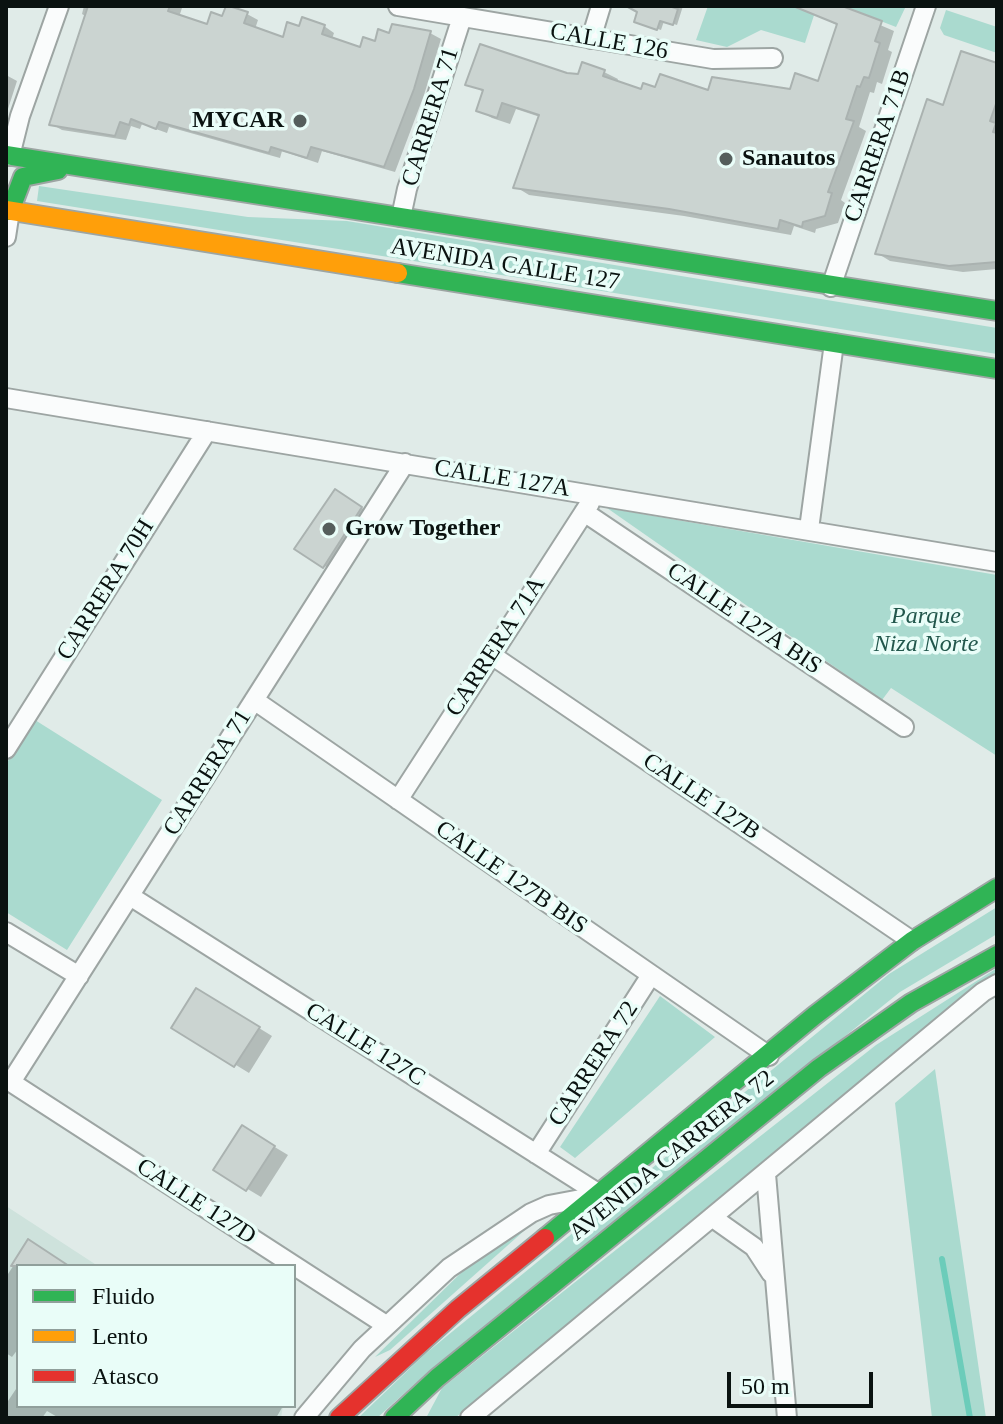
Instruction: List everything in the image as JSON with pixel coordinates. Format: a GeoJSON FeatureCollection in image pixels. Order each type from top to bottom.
{"type":"FeatureCollection","features":[{"type":"Feature","properties":{"kind":"main road","name":"AVENIDA CALLE 127"},"geometry":{"type":"LineString","coordinates":[[8,155],[997,311]]}},
{"type":"Feature","properties":{"kind":"main road"},"geometry":{"type":"LineString","coordinates":[[8,211],[23,177],[47,170],[95,169]]}},
{"type":"Feature","properties":{"kind":"main road","name":"AVENIDA CALLE 127"},"geometry":{"type":"LineString","coordinates":[[8,211],[997,369]]}},
{"type":"Feature","properties":{"kind":"main road","name":"AVENIDA CARRERA 72"},"geometry":{"type":"LineString","coordinates":[[339,1418],[438,1326],[769,1056],[912,941],[997,888]]}},
{"type":"Feature","properties":{"kind":"main road","name":"AVENIDA CARRERA 72"},"geometry":{"type":"LineString","coordinates":[[394,1418],[437,1378],[819,1068],[911,1003],[997,955]]}},
{"type":"Feature","properties":{"kind":"main road"},"geometry":{"type":"LineString","coordinates":[[416,1418],[437,1378]]}},
{"type":"Feature","properties":{"kind":"street"},"geometry":{"type":"LineString","coordinates":[[8,155],[59,6]]}},
{"type":"Feature","properties":{"kind":"street","name":"CALLE 126"},"geometry":{"type":"LineString","coordinates":[[398,6],[713,59],[773,58]]}},
{"type":"Feature","properties":{"kind":"street"},"geometry":{"type":"LineString","coordinates":[[591,39],[601,6]]}},
{"type":"Feature","properties":{"kind":"street","name":"CARRERA 71B"},"geometry":{"type":"LineString","coordinates":[[831,287],[926,6]]}},
{"type":"Feature","properties":{"kind":"street","name":"CARRERA 71"},"geometry":{"type":"LineString","coordinates":[[401,217],[407,189],[462,17]]}},
{"type":"Feature","properties":{"kind":"street"},"geometry":{"type":"LineString","coordinates":[[6,237],[8,211]]}},
{"type":"Feature","properties":{"kind":"street"},"geometry":{"type":"LineString","coordinates":[[809,529],[834,343]]}},
{"type":"Feature","properties":{"kind":"street","name":"CALLE 127A"},"geometry":{"type":"LineString","coordinates":[[6,398],[997,562]]}},
{"type":"Feature","properties":{"kind":"street","name":"CARRERA 70H"},"geometry":{"type":"LineString","coordinates":[[6,749],[207,431]]}},
{"type":"Feature","properties":{"kind":"street","name":"CARRERA 71"},"geometry":{"type":"LineString","coordinates":[[9,1081],[405,463]]}},
{"type":"Feature","properties":{"kind":"street","name":"CARRERA 71A"},"geometry":{"type":"LineString","coordinates":[[398,800],[595,494]]}},
{"type":"Feature","properties":{"kind":"street","name":"CALLE 127A BIS"},"geometry":{"type":"LineString","coordinates":[[584,512],[904,727]]}},
{"type":"Feature","properties":{"kind":"street","name":"CALLE 127B"},"geometry":{"type":"LineString","coordinates":[[490,654],[912,941]]}},
{"type":"Feature","properties":{"kind":"street","name":"CALLE 127B BIS"},"geometry":{"type":"LineString","coordinates":[[254,700],[769,1056]]}},
{"type":"Feature","properties":{"kind":"street","name":"CALLE 127C"},"geometry":{"type":"LineString","coordinates":[[130,896],[601,1195]]}},
{"type":"Feature","properties":{"kind":"street"},"geometry":{"type":"LineString","coordinates":[[6,932],[79,976]]}},
{"type":"Feature","properties":{"kind":"street","name":"CARRERA 72"},"geometry":{"type":"LineString","coordinates":[[536,1154],[651,975]]}},
{"type":"Feature","properties":{"kind":"street"},"geometry":{"type":"LineString","coordinates":[[470,1418],[983,992],[997,984]]}},
{"type":"Feature","properties":{"kind":"street","name":"CALLE 127D"},"geometry":{"type":"LineString","coordinates":[[9,1081],[292,1264]]}},
{"type":"Feature","properties":{"kind":"street"},"geometry":{"type":"LineString","coordinates":[[766,1174],[772,1275],[787,1418]]}},
{"type":"Feature","properties":{"kind":"street","name":"AVENIDA CARRERA 72"},"geometry":{"type":"LineString","coordinates":[[304,1418],[334,1380],[386,1325],[449,1268],[515,1222],[549,1205],[601,1195]]}},
{"type":"Feature","properties":{"kind":"street"},"geometry":{"type":"LineString","coordinates":[[713,1218],[754,1247],[772,1275]]}},
{"type":"Feature","properties":{"kind":"street","name":"CALLE 127D"},"geometry":{"type":"LineString","coordinates":[[296,1267],[386,1325]]}},
{"type":"Feature","properties":{"kind":"shaded area"},"geometry":{"type":"Polygon","coordinates":[[[6,1206],[95,1264],[16,1264],[16,1408],[283,1408],[281,1418],[6,1418],[6,1206]]]}},
{"type":"Feature","properties":{"kind":"green space"},"geometry":{"type":"Polygon","coordinates":[[[708,6],[817,6],[805,43],[761,30],[727,47],[696,40],[708,6]]]}},
{"type":"Feature","properties":{"kind":"green space"},"geometry":{"type":"Polygon","coordinates":[[[842,6],[906,6],[896,27],[842,6]]]}},
{"type":"Feature","properties":{"kind":"green space"},"geometry":{"type":"Polygon","coordinates":[[[946,10],[997,27],[997,53],[944,35],[940,28],[946,10]]]}},
{"type":"Feature","properties":{"kind":"green space"},"geometry":{"type":"Polygon","coordinates":[[[39,186],[248,217],[347,221],[997,328],[997,354],[37,201],[39,186]]]}},
{"type":"Feature","properties":{"kind":"green space","name":"Parque Niza Norte"},"geometry":{"type":"Polygon","coordinates":[[[607,508],[997,575],[997,756],[891,688],[882,700],[607,508]]]}},
{"type":"Feature","properties":{"kind":"green space"},"geometry":{"type":"Polygon","coordinates":[[[35,720],[162,800],[67,950],[6,912],[6,764],[35,720]]]}},
{"type":"Feature","properties":{"kind":"green space"},"geometry":{"type":"Polygon","coordinates":[[[997,907],[997,934],[900,992],[429,1371],[377,1418],[358,1418],[425,1354],[889,974],[997,907]]]}},
{"type":"Feature","properties":{"kind":"green space"},"geometry":{"type":"Polygon","coordinates":[[[997,968],[997,974],[455,1418],[426,1418],[442,1388],[579,1279],[876,1045],[997,968]]]}},
{"type":"Feature","properties":{"kind":"green space"},"geometry":{"type":"Polygon","coordinates":[[[660,996],[715,1037],[575,1158],[560,1147],[660,996]]]}},
{"type":"Feature","properties":{"kind":"green space"},"geometry":{"type":"Polygon","coordinates":[[[935,1069],[986,1418],[932,1418],[895,1103],[935,1069]]]}},
{"type":"Feature","properties":{"kind":"green space"},"geometry":{"type":"Polygon","coordinates":[[[534,1222],[390,1350],[375,1357],[467,1267],[534,1222]]]}},
{"type":"Feature","properties":{"kind":"building"},"geometry":{"type":"Polygon","coordinates":[[[88,6],[170,6],[168,11],[207,24],[211,12],[222,16],[226,6],[229,6],[248,12],[244,23],[283,37],[287,22],[299,26],[302,17],[325,25],[322,34],[360,47],[363,37],[375,41],[378,29],[389,33],[392,24],[431,31],[414,89],[384,167],[311,147],[307,158],[271,147],[269,153],[159,122],[156,129],[131,119],[129,125],[120,122],[115,136],[49,125],[88,6]]]}},
{"type":"Feature","properties":{"kind":"building"},"geometry":{"type":"Polygon","coordinates":[[[626,6],[669,6],[678,9],[673,25],[660,21],[657,30],[634,22],[637,12],[626,6]]]}},
{"type":"Feature","properties":{"kind":"building"},"geometry":{"type":"Polygon","coordinates":[[[793,6],[842,6],[882,21],[875,41],[880,43],[869,78],[864,77],[860,87],[857,86],[846,119],[854,121],[828,192],[832,193],[825,216],[803,222],[802,227],[780,220],[778,229],[669,209],[513,188],[539,115],[502,103],[497,118],[476,111],[483,90],[465,85],[480,44],[567,73],[578,74],[582,62],[605,70],[603,76],[641,89],[643,83],[655,87],[660,74],[708,90],[712,77],[790,89],[795,73],[818,81],[837,24],[793,6]]]}},
{"type":"Feature","properties":{"kind":"building"},"geometry":{"type":"Polygon","coordinates":[[[961,51],[997,63],[997,101],[990,121],[996,123],[993,132],[997,133],[997,262],[949,266],[875,254],[927,99],[943,105],[961,51]]]}},
{"type":"Feature","properties":{"kind":"building","name":"Grow Together"},"geometry":{"type":"Polygon","coordinates":[[[335,489],[362,507],[323,568],[294,549],[335,489]]]}},
{"type":"Feature","properties":{"kind":"building"},"geometry":{"type":"Polygon","coordinates":[[[196,988],[260,1027],[234,1067],[171,1028],[196,988]]]}},
{"type":"Feature","properties":{"kind":"building"},"geometry":{"type":"Polygon","coordinates":[[[242,1125],[275,1146],[246,1191],[213,1170],[242,1125]]]}},
{"type":"Feature","properties":{"kind":"building"},"geometry":{"type":"Polygon","coordinates":[[[28,1239],[66,1264],[16,1264],[11,1266],[28,1239]]]}},
{"type":"Feature","properties":{"kind":"waterway"},"geometry":{"type":"LineString","coordinates":[[942,1259],[970,1418]]}},
{"type":"Feature","properties":{"kind":"traffic: fast"},"geometry":{"type":"LineString","coordinates":[[6,155],[997,311]]}},
{"type":"Feature","properties":{"kind":"traffic: fast"},"geometry":{"type":"LineString","coordinates":[[10,211],[23,177],[58,170]]}},
{"type":"Feature","properties":{"kind":"traffic: fast"},"geometry":{"type":"LineString","coordinates":[[398,273],[997,369]]}},
{"type":"Feature","properties":{"kind":"traffic: fast"},"geometry":{"type":"LineString","coordinates":[[545,1238],[814,1016],[912,941],[997,888]]}},
{"type":"Feature","properties":{"kind":"traffic: fast"},"geometry":{"type":"LineString","coordinates":[[394,1418],[437,1378],[819,1068],[911,1003],[997,955]]}},
{"type":"Feature","properties":{"kind":"traffic: slow"},"geometry":{"type":"LineString","coordinates":[[6,210],[398,273]]}},
{"type":"Feature","properties":{"kind":"traffic: jam"},"geometry":{"type":"LineString","coordinates":[[339,1418],[458,1309],[545,1238]]}},
{"type":"Feature","properties":{"kind":"place","name":"MYCAR"},"geometry":{"type":"Point","coordinates":[300,121]}},
{"type":"Feature","properties":{"kind":"place","name":"Sanautos"},"geometry":{"type":"Point","coordinates":[726,159]}},
{"type":"Feature","properties":{"kind":"place","name":"Grow Together"},"geometry":{"type":"Point","coordinates":[329,529]}}]}
